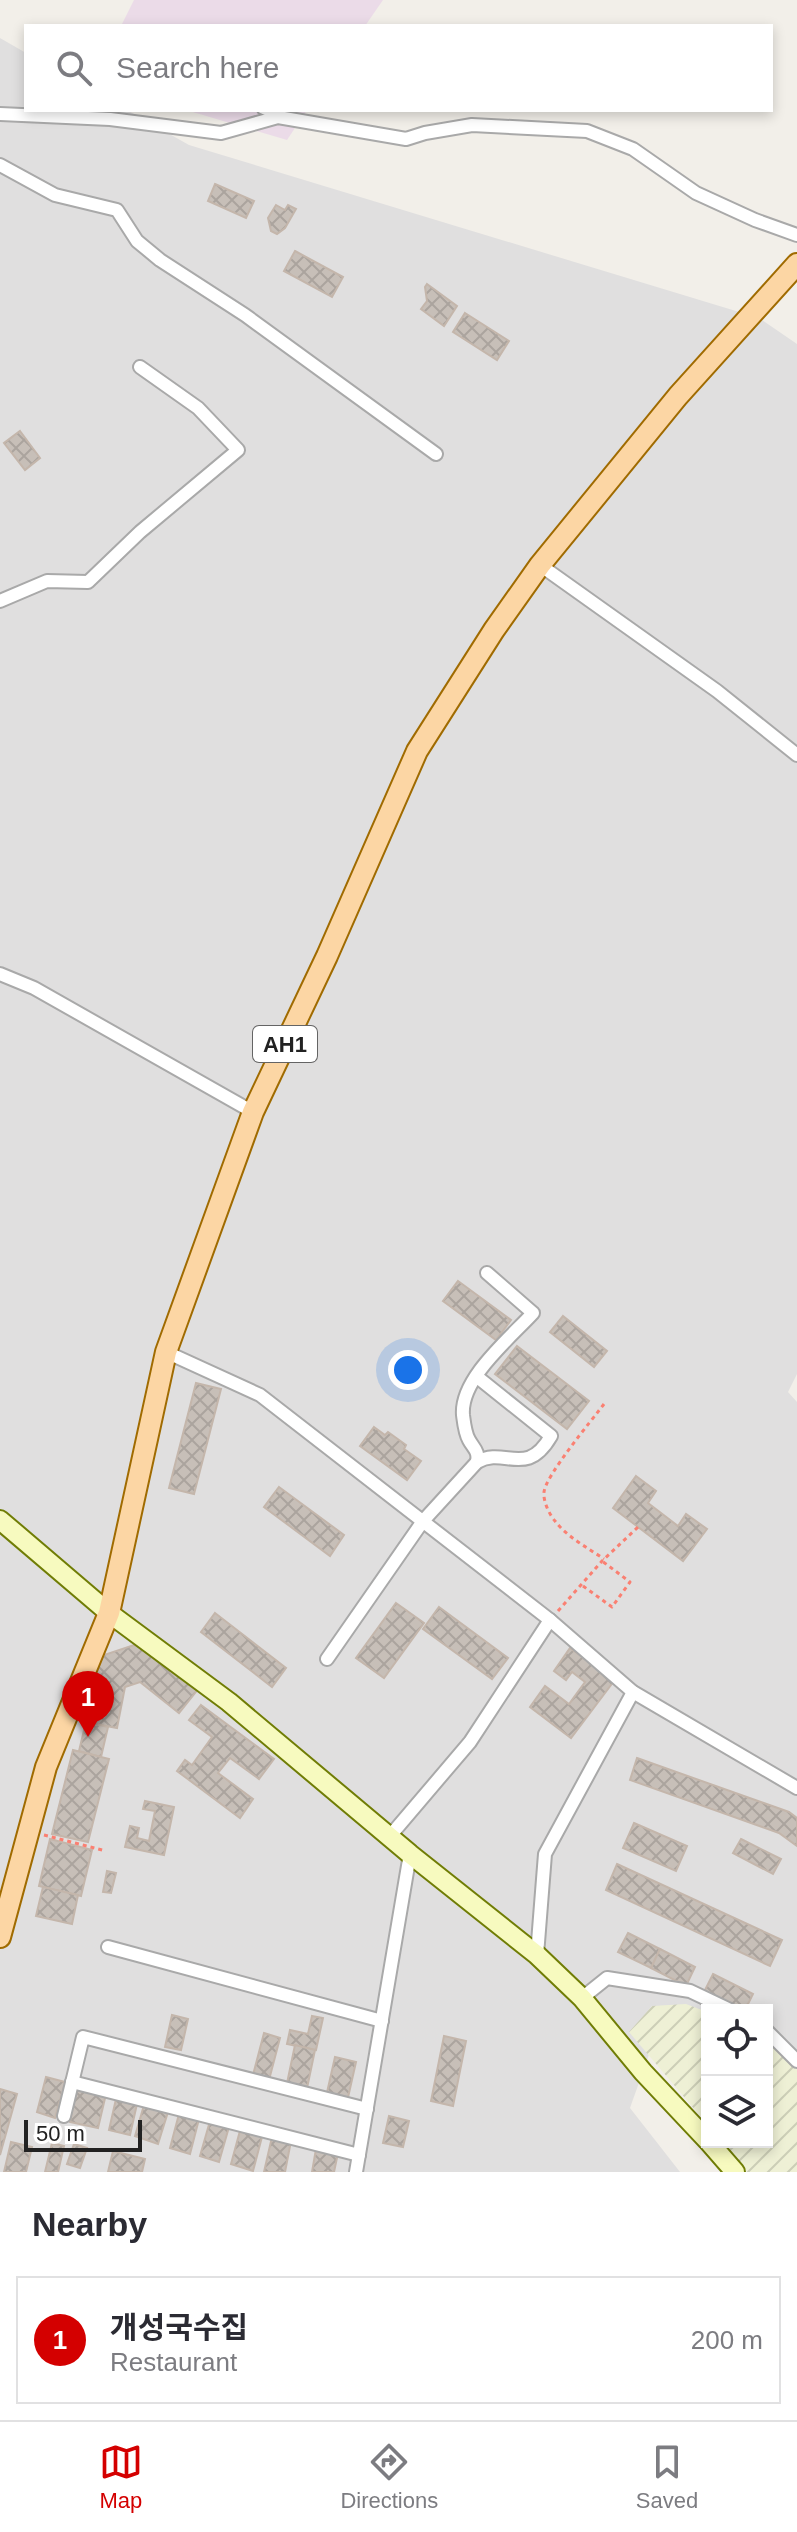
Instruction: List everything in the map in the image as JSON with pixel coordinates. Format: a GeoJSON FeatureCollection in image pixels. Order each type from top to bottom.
{"type":"FeatureCollection","features":[{"type":"Feature","properties":{"kind":"main road","name":"AH1"},"geometry":{"type":"LineString","coordinates":[[0,1937],[46,1767],[109,1613],[166,1352],[253,1112],[327,956],[417,751],[494,630],[540,565],[678,396],[797,264]]}},
{"type":"Feature","properties":{"kind":"street"},"geometry":{"type":"LineString","coordinates":[[0,114],[110,119],[221,133],[278,117],[406,139],[472,125],[587,131],[633,149],[696,193],[797,235]]}},
{"type":"Feature","properties":{"kind":"street"},"geometry":{"type":"LineString","coordinates":[[0,165],[55,195],[117,210],[137,241],[160,260],[245,315],[436,454]]}},
{"type":"Feature","properties":{"kind":"street"},"geometry":{"type":"LineString","coordinates":[[0,601],[47,581],[88,582],[140,532],[238,450],[198,408],[140,367]]}},
{"type":"Feature","properties":{"kind":"street"},"geometry":{"type":"LineString","coordinates":[[540,565],[717,691],[797,755]]}},
{"type":"Feature","properties":{"kind":"street"},"geometry":{"type":"LineString","coordinates":[[0,974],[34,988],[253,1112]]}},
{"type":"Feature","properties":{"kind":"street"},"geometry":{"type":"LineString","coordinates":[[477,1462],[477,1449],[466,1430],[463,1402],[472,1379],[533,1313],[487,1273]]}},
{"type":"Feature","properties":{"kind":"street"},"geometry":{"type":"LineString","coordinates":[[166,1352],[260,1395],[550,1620],[633,1692],[797,1788]]}},
{"type":"Feature","properties":{"kind":"street"},"geometry":{"type":"LineString","coordinates":[[327,1659],[423,1521],[477,1462],[489,1457],[516,1459],[534,1456],[551,1436],[476,1376]]}},
{"type":"Feature","properties":{"kind":"street"},"geometry":{"type":"LineString","coordinates":[[0,1520],[109,1613],[229,1702],[410,1854],[537,1955],[582,1998],[643,2072],[701,2134]]}},
{"type":"Feature","properties":{"kind":"street"},"geometry":{"type":"LineString","coordinates":[[390,1836],[470,1742],[550,1620]]}},
{"type":"Feature","properties":{"kind":"street"},"geometry":{"type":"LineString","coordinates":[[537,1955],[545,1854],[633,1692]]}},
{"type":"Feature","properties":{"kind":"street"},"geometry":{"type":"LineString","coordinates":[[356,2172],[410,1854]]}},
{"type":"Feature","properties":{"kind":"street"},"geometry":{"type":"LineString","coordinates":[[108,1947],[382,2021]]}},
{"type":"Feature","properties":{"kind":"street"},"geometry":{"type":"LineString","coordinates":[[582,1998],[607,1978],[690,1991],[717,2004]]}},
{"type":"Feature","properties":{"kind":"street"},"geometry":{"type":"LineString","coordinates":[[64,2116],[83,2037],[367,2109]]}},
{"type":"Feature","properties":{"kind":"street"},"geometry":{"type":"LineString","coordinates":[[773,2037],[797,2061]]}},
{"type":"Feature","properties":{"kind":"street"},"geometry":{"type":"LineString","coordinates":[[72,2082],[359,2155]]}},
{"type":"Feature","properties":{"kind":"street"},"geometry":{"type":"LineString","coordinates":[[714,2148],[735,2172]]}},
{"type":"Feature","properties":{"kind":"lane"},"geometry":{"type":"LineString","coordinates":[[266,112],[278,117]]}},
{"type":"Feature","properties":{"kind":"path"},"geometry":{"type":"LineString","coordinates":[[581,1585],[612,1607],[630,1582],[555,1521],[544,1494],[560,1463],[604,1404]]}},
{"type":"Feature","properties":{"kind":"path"},"geometry":{"type":"LineString","coordinates":[[550,1620],[603,1560],[638,1527]]}},
{"type":"Feature","properties":{"kind":"path"},"geometry":{"type":"LineString","coordinates":[[29,1831],[106,1851]]}},
{"type":"Feature","properties":{"kind":"shaded area"},"geometry":{"type":"Polygon","coordinates":[[[134,0],[383,0],[366,24],[122,24],[134,0]]]}},
{"type":"Feature","properties":{"kind":"shaded area"},"geometry":{"type":"Polygon","coordinates":[[[0,38],[24,52],[24,112],[131,112],[189,145],[759,318],[797,344],[797,1374],[788,1392],[797,1402],[797,2091],[773,2081],[773,2004],[701,2004],[701,2048],[658,2029],[630,2108],[680,2172],[0,2172],[0,38]]]}},
{"type":"Feature","properties":{"kind":"shaded area"},"geometry":{"type":"Polygon","coordinates":[[[193,112],[306,112],[287,140],[193,112]]]}},
{"type":"Feature","properties":{"kind":"green space"},"geometry":{"type":"Polygon","coordinates":[[[686,2004],[701,2010],[701,2117],[629,2032],[652,2006],[686,2004]]]}},
{"type":"Feature","properties":{"kind":"green space"},"geometry":{"type":"Polygon","coordinates":[[[773,2044],[797,2066],[797,2172],[747,2172],[727,2148],[773,2148],[773,2044]]]}},
{"type":"Feature","properties":{"kind":"building"},"geometry":{"type":"Polygon","coordinates":[[[215,184],[254,201],[246,218],[208,201],[215,184]]]}},
{"type":"Feature","properties":{"kind":"building"},"geometry":{"type":"Polygon","coordinates":[[[276,205],[285,210],[288,205],[296,209],[285,228],[277,234],[271,231],[268,218],[276,205]]]}},
{"type":"Feature","properties":{"kind":"building"},"geometry":{"type":"Polygon","coordinates":[[[295,251],[343,277],[332,297],[284,271],[295,251]]]}},
{"type":"Feature","properties":{"kind":"building"},"geometry":{"type":"Polygon","coordinates":[[[427,284],[457,306],[444,326],[421,309],[427,301],[427,284]]]}},
{"type":"Feature","properties":{"kind":"building"},"geometry":{"type":"Polygon","coordinates":[[[465,313],[509,341],[497,360],[453,332],[465,313]]]}},
{"type":"Feature","properties":{"kind":"building"},"geometry":{"type":"Polygon","coordinates":[[[20,431],[40,458],[25,470],[4,443],[20,431]]]}},
{"type":"Feature","properties":{"kind":"building"},"geometry":{"type":"Polygon","coordinates":[[[458,1281],[511,1320],[496,1340],[443,1301],[458,1281]]]}},
{"type":"Feature","properties":{"kind":"building"},"geometry":{"type":"Polygon","coordinates":[[[563,1316],[607,1351],[594,1367],[550,1332],[563,1316]]]}},
{"type":"Feature","properties":{"kind":"building"},"geometry":{"type":"Polygon","coordinates":[[[517,1346],[589,1401],[567,1429],[495,1374],[517,1346]]]}},
{"type":"Feature","properties":{"kind":"building"},"geometry":{"type":"Polygon","coordinates":[[[196,1383],[221,1389],[194,1494],[169,1488],[196,1383]]]}},
{"type":"Feature","properties":{"kind":"building"},"geometry":{"type":"Polygon","coordinates":[[[374,1427],[385,1435],[388,1432],[406,1445],[404,1449],[421,1461],[407,1480],[360,1446],[374,1427]]]}},
{"type":"Feature","properties":{"kind":"building"},"geometry":{"type":"Polygon","coordinates":[[[636,1476],[656,1491],[648,1503],[678,1526],[686,1514],[707,1529],[683,1561],[613,1508],[636,1476]]]}},
{"type":"Feature","properties":{"kind":"building"},"geometry":{"type":"Polygon","coordinates":[[[279,1487],[344,1535],[330,1556],[264,1507],[279,1487]]]}},
{"type":"Feature","properties":{"kind":"building"},"geometry":{"type":"Polygon","coordinates":[[[396,1603],[424,1623],[384,1678],[356,1658],[396,1603]]]}},
{"type":"Feature","properties":{"kind":"building"},"geometry":{"type":"Polygon","coordinates":[[[439,1607],[508,1658],[492,1679],[423,1629],[439,1607]]]}},
{"type":"Feature","properties":{"kind":"building"},"geometry":{"type":"Polygon","coordinates":[[[215,1613],[286,1668],[272,1687],[201,1632],[215,1613]]]}},
{"type":"Feature","properties":{"kind":"building"},"geometry":{"type":"Polygon","coordinates":[[[134,1645],[153,1653],[199,1688],[179,1713],[140,1682],[125,1687],[117,1728],[81,1721],[92,1667],[98,1657],[134,1645]]]}},
{"type":"Feature","properties":{"kind":"building"},"geometry":{"type":"Polygon","coordinates":[[[570,1648],[614,1681],[571,1738],[530,1707],[545,1686],[569,1704],[585,1682],[572,1672],[566,1680],[554,1671],[570,1648]]]}},
{"type":"Feature","properties":{"kind":"building"},"geometry":{"type":"Polygon","coordinates":[[[201,1705],[274,1759],[259,1779],[230,1758],[218,1773],[253,1799],[240,1818],[177,1771],[185,1760],[192,1765],[212,1737],[189,1720],[201,1705]]]}},
{"type":"Feature","properties":{"kind":"building"},"geometry":{"type":"Polygon","coordinates":[[[86,1722],[108,1727],[101,1757],[79,1751],[86,1722]]]}},
{"type":"Feature","properties":{"kind":"building"},"geometry":{"type":"Polygon","coordinates":[[[73,1750],[109,1759],[88,1842],[52,1834],[73,1750]]]}},
{"type":"Feature","properties":{"kind":"building"},"geometry":{"type":"Polygon","coordinates":[[[637,1758],[789,1812],[797,1818],[797,1846],[779,1833],[630,1780],[637,1758]]]}},
{"type":"Feature","properties":{"kind":"building"},"geometry":{"type":"Polygon","coordinates":[[[145,1801],[174,1807],[164,1855],[125,1847],[130,1826],[139,1828],[137,1838],[149,1841],[155,1811],[143,1809],[145,1801]]]}},
{"type":"Feature","properties":{"kind":"building"},"geometry":{"type":"Polygon","coordinates":[[[634,1823],[687,1846],[676,1871],[623,1848],[634,1823]]]}},
{"type":"Feature","properties":{"kind":"building"},"geometry":{"type":"Polygon","coordinates":[[[50,1839],[92,1850],[81,1896],[39,1886],[50,1839]]]}},
{"type":"Feature","properties":{"kind":"building"},"geometry":{"type":"Polygon","coordinates":[[[741,1839],[781,1859],[773,1874],[733,1853],[741,1839]]]}},
{"type":"Feature","properties":{"kind":"building"},"geometry":{"type":"Polygon","coordinates":[[[617,1864],[782,1940],[770,1966],[606,1890],[617,1864]]]}},
{"type":"Feature","properties":{"kind":"building"},"geometry":{"type":"Polygon","coordinates":[[[107,1871],[116,1873],[111,1893],[103,1892],[107,1871]]]}},
{"type":"Feature","properties":{"kind":"building"},"geometry":{"type":"Polygon","coordinates":[[[43,1887],[78,1895],[72,1924],[36,1916],[43,1887]]]}},
{"type":"Feature","properties":{"kind":"building"},"geometry":{"type":"Polygon","coordinates":[[[628,1933],[660,1949],[651,1968],[618,1952],[628,1933]]]}},
{"type":"Feature","properties":{"kind":"building"},"geometry":{"type":"Polygon","coordinates":[[[660,1949],[695,1967],[686,1986],[651,1968],[660,1949]]]}},
{"type":"Feature","properties":{"kind":"building"},"geometry":{"type":"Polygon","coordinates":[[[713,1974],[753,1994],[748,2004],[718,2004],[702,1996],[713,1974]]]}},
{"type":"Feature","properties":{"kind":"building"},"geometry":{"type":"Polygon","coordinates":[[[172,2015],[188,2019],[181,2050],[165,2047],[172,2015]]]}},
{"type":"Feature","properties":{"kind":"building"},"geometry":{"type":"Polygon","coordinates":[[[312,2016],[323,2018],[316,2050],[287,2044],[290,2030],[308,2034],[312,2016]]]}},
{"type":"Feature","properties":{"kind":"building"},"geometry":{"type":"Polygon","coordinates":[[[264,2033],[280,2038],[269,2080],[253,2075],[264,2033]]]}},
{"type":"Feature","properties":{"kind":"building"},"geometry":{"type":"Polygon","coordinates":[[[444,2036],[466,2041],[453,2106],[431,2101],[444,2036]]]}},
{"type":"Feature","properties":{"kind":"building"},"geometry":{"type":"Polygon","coordinates":[[[295,2045],[315,2050],[306,2093],[286,2088],[295,2045]]]}},
{"type":"Feature","properties":{"kind":"building"},"geometry":{"type":"Polygon","coordinates":[[[335,2057],[356,2062],[347,2102],[326,2097],[335,2057]]]}},
{"type":"Feature","properties":{"kind":"building"},"geometry":{"type":"Polygon","coordinates":[[[46,2077],[65,2082],[55,2118],[37,2112],[46,2077]]]}},
{"type":"Feature","properties":{"kind":"building"},"geometry":{"type":"Polygon","coordinates":[[[77,2087],[106,2094],[98,2128],[70,2122],[77,2087]]]}},
{"type":"Feature","properties":{"kind":"building"},"geometry":{"type":"Polygon","coordinates":[[[0,2089],[17,2094],[0,2155],[0,2089]]]}},
{"type":"Feature","properties":{"kind":"building"},"geometry":{"type":"Polygon","coordinates":[[[116,2099],[137,2104],[130,2135],[109,2130],[116,2099]]]}},
{"type":"Feature","properties":{"kind":"building"},"geometry":{"type":"Polygon","coordinates":[[[144,2105],[168,2112],[158,2144],[135,2136],[144,2105]]]}},
{"type":"Feature","properties":{"kind":"building"},"geometry":{"type":"Polygon","coordinates":[[[179,2114],[199,2119],[190,2154],[170,2148],[179,2114]]]}},
{"type":"Feature","properties":{"kind":"building"},"geometry":{"type":"Polygon","coordinates":[[[389,2116],[409,2121],[403,2147],[383,2143],[389,2116]]]}},
{"type":"Feature","properties":{"kind":"building"},"geometry":{"type":"Polygon","coordinates":[[[210,2121],[229,2127],[219,2162],[200,2156],[210,2121]]]}},
{"type":"Feature","properties":{"kind":"building"},"geometry":{"type":"Polygon","coordinates":[[[241,2127],[263,2133],[253,2171],[231,2164],[241,2127]]]}},
{"type":"Feature","properties":{"kind":"building"},"geometry":{"type":"Polygon","coordinates":[[[272,2137],[291,2141],[285,2172],[264,2172],[272,2137]]]}},
{"type":"Feature","properties":{"kind":"building"},"geometry":{"type":"Polygon","coordinates":[[[11,2142],[32,2147],[26,2172],[4,2172],[11,2142]]]}},
{"type":"Feature","properties":{"kind":"building"},"geometry":{"type":"Polygon","coordinates":[[[52,2143],[64,2146],[58,2172],[45,2172],[52,2143]]]}},
{"type":"Feature","properties":{"kind":"building"},"geometry":{"type":"Polygon","coordinates":[[[74,2144],[87,2148],[80,2168],[67,2164],[74,2144]]]}},
{"type":"Feature","properties":{"kind":"building"},"geometry":{"type":"Polygon","coordinates":[[[316,2149],[338,2153],[334,2172],[312,2172],[316,2149]]]}},
{"type":"Feature","properties":{"kind":"building"},"geometry":{"type":"Polygon","coordinates":[[[113,2151],[145,2159],[142,2172],[108,2172],[113,2151]]]}},
{"type":"Feature","properties":{"kind":"place","name":"개성국수집"},"geometry":{"type":"Point","coordinates":[88,1737]}}]}
